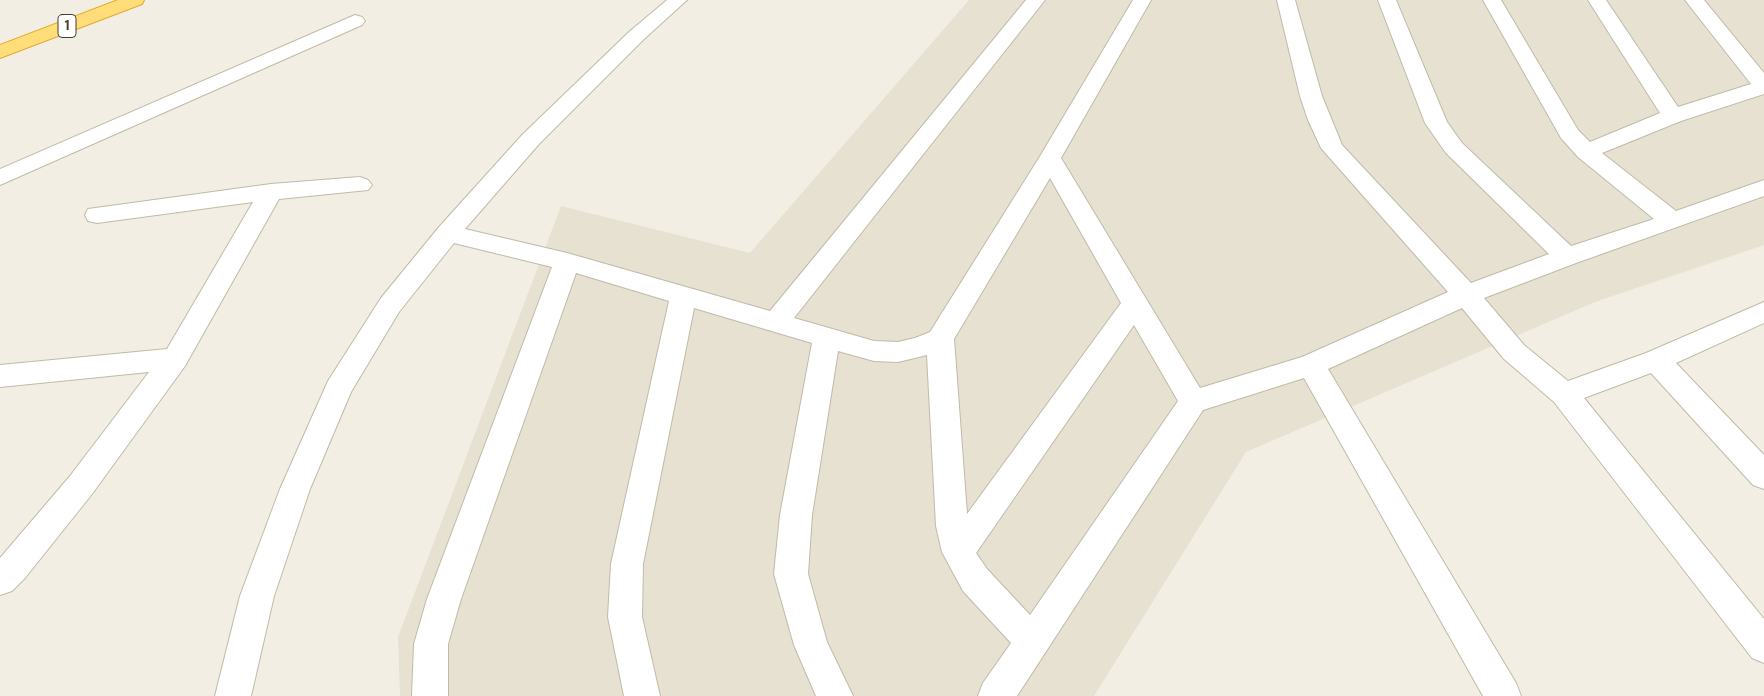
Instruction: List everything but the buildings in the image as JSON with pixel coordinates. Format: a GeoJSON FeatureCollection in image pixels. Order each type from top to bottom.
{"type":"FeatureCollection","features":[{"type":"Feature","properties":{"kind":"highway","name":"1"},"geometry":{"type":"LineString","coordinates":[[0,34],[91,0]]}},
{"type":"Feature","properties":{"kind":"highway","name":"1"},"geometry":{"type":"LineString","coordinates":[[0,52],[135,0]]}},
{"type":"Feature","properties":{"kind":"street"},"geometry":{"type":"LineString","coordinates":[[233,696],[257,596],[295,490],[338,389],[390,305],[448,233],[531,139],[636,36],[678,0]]}},
{"type":"Feature","properties":{"kind":"street"},"geometry":{"type":"LineString","coordinates":[[776,322],[1036,0]]}},
{"type":"Feature","properties":{"kind":"street"},"geometry":{"type":"LineString","coordinates":[[1033,642],[975,580],[958,552],[952,526],[940,339],[1050,158],[1142,0]]}},
{"type":"Feature","properties":{"kind":"street"},"geometry":{"type":"LineString","coordinates":[[1286,0],[1311,96],[1319,120],[1332,148],[1466,295],[1514,352],[1564,394],[1764,646]]}},
{"type":"Feature","properties":{"kind":"street"},"geometry":{"type":"LineString","coordinates":[[1387,0],[1436,122],[1454,148],[1567,257]]}},
{"type":"Feature","properties":{"kind":"street"},"geometry":{"type":"LineString","coordinates":[[1492,0],[1558,118],[1586,152],[1673,221]]}},
{"type":"Feature","properties":{"kind":"street"},"geometry":{"type":"LineString","coordinates":[[1597,0],[1673,116]]}},
{"type":"Feature","properties":{"kind":"street"},"geometry":{"type":"LineString","coordinates":[[1586,152],[1673,116],[1764,87],[1694,0]]}},
{"type":"Feature","properties":{"kind":"street"},"geometry":{"type":"LineString","coordinates":[[0,178],[355,21]]}},
{"type":"Feature","properties":{"kind":"street"},"geometry":{"type":"LineString","coordinates":[[1050,158],[1193,402]]}},
{"type":"Feature","properties":{"kind":"street"},"geometry":{"type":"LineString","coordinates":[[97,215],[270,192],[360,185]]}},
{"type":"Feature","properties":{"kind":"street"},"geometry":{"type":"LineString","coordinates":[[996,696],[1193,402],[1311,365],[1466,295],[1567,257],[1764,188]]}},
{"type":"Feature","properties":{"kind":"street"},"geometry":{"type":"LineString","coordinates":[[0,580],[81,485],[175,358],[270,192]]}},
{"type":"Feature","properties":{"kind":"street"},"geometry":{"type":"LineString","coordinates":[[448,233],[567,262],[874,352],[905,350],[920,347],[940,339]]}},
{"type":"Feature","properties":{"kind":"street"},"geometry":{"type":"LineString","coordinates":[[430,696],[432,644],[444,600],[567,262]]}},
{"type":"Feature","properties":{"kind":"street"},"geometry":{"type":"LineString","coordinates":[[642,696],[625,616],[627,564],[683,295]]}},
{"type":"Feature","properties":{"kind":"street"},"geometry":{"type":"LineString","coordinates":[[958,552],[1136,302]]}},
{"type":"Feature","properties":{"kind":"street"},"geometry":{"type":"LineString","coordinates":[[1564,394],[1758,323]]}},
{"type":"Feature","properties":{"kind":"street"},"geometry":{"type":"LineString","coordinates":[[826,339],[796,515],[791,574],[811,644],[835,696]]}},
{"type":"Feature","properties":{"kind":"street"},"geometry":{"type":"LineString","coordinates":[[0,376],[175,358]]}},
{"type":"Feature","properties":{"kind":"street"},"geometry":{"type":"LineString","coordinates":[[1656,360],[1764,476]]}},
{"type":"Feature","properties":{"kind":"street"},"geometry":{"type":"LineString","coordinates":[[1311,365],[1503,696]]}},
{"type":"Feature","properties":{"kind":"shaded area"},"geometry":{"type":"Polygon","coordinates":[[[969,0],[1764,0],[1764,245],[1595,302],[1246,452],[1094,696],[400,696],[398,637],[561,206],[750,253],[969,0]]]}}]}
